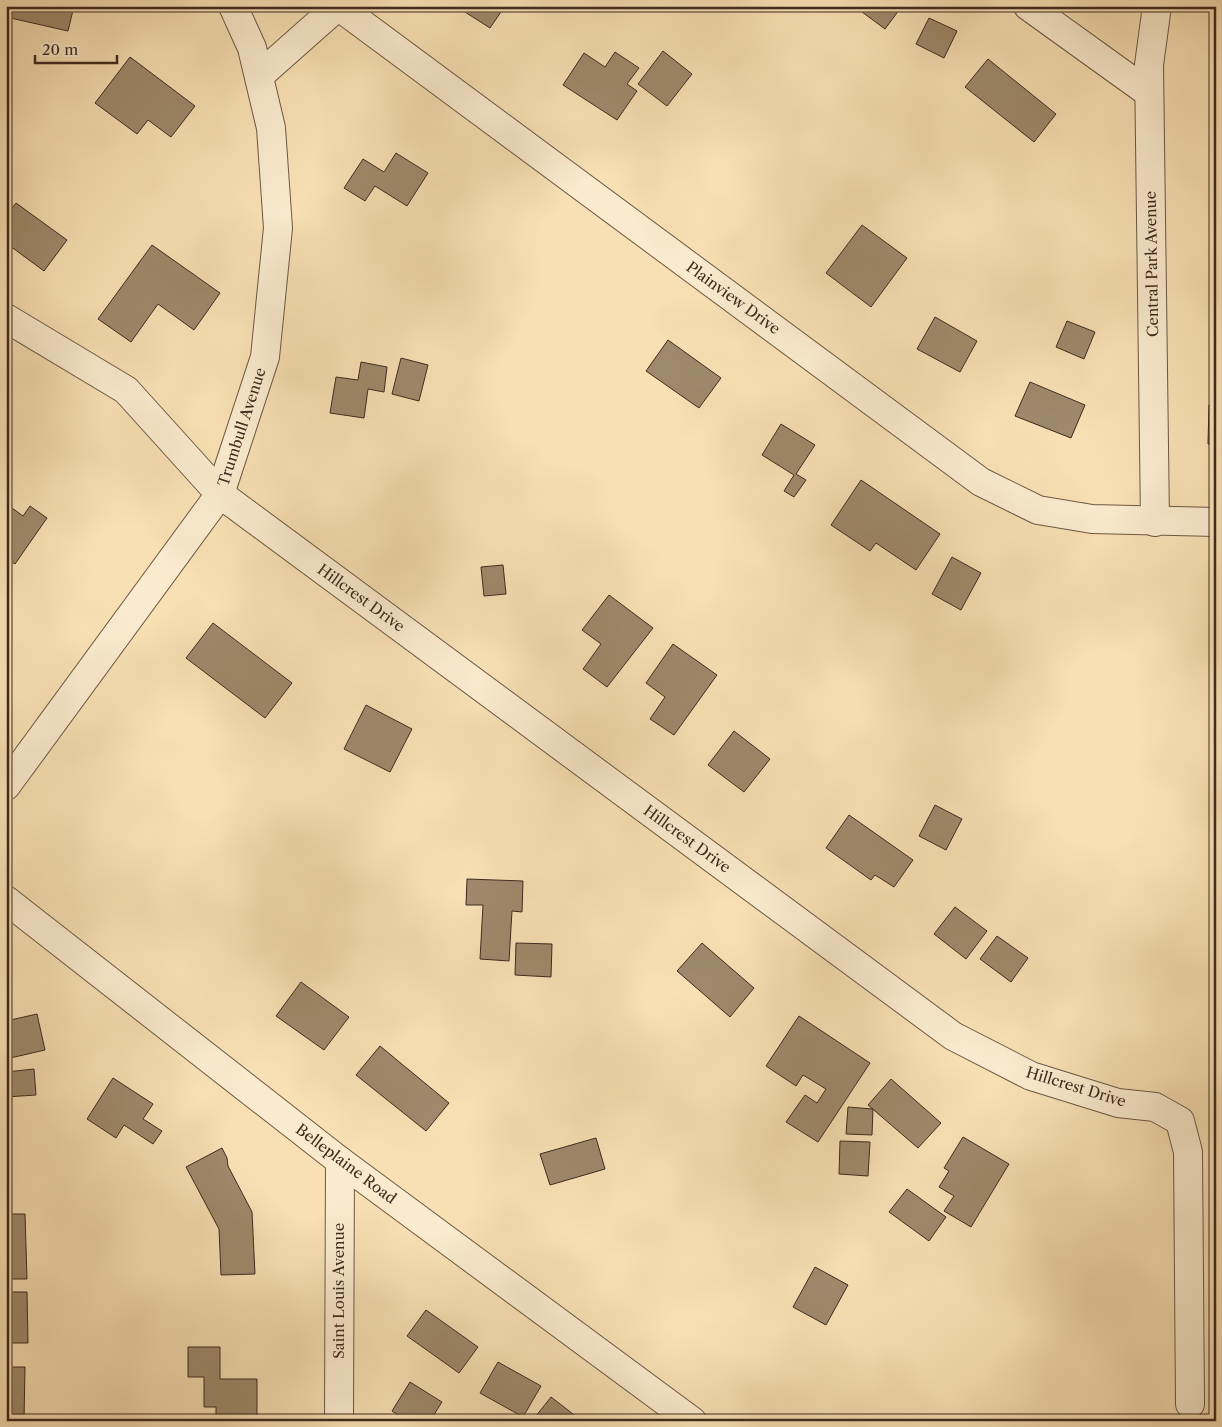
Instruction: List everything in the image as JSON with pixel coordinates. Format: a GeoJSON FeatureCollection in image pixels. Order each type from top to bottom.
{"type":"FeatureCollection","features":[{"type":"Feature","properties":{"kind":"street","name":"Trumbull Avenue"},"geometry":{"type":"LineString","coordinates":[[6,786],[220,494],[265,357],[278,228],[271,128],[252,48],[233,6]]}},
{"type":"Feature","properties":{"kind":"street"},"geometry":{"type":"LineString","coordinates":[[258,76],[338,6]]}},
{"type":"Feature","properties":{"kind":"street","name":"Plainview Drive"},"geometry":{"type":"LineString","coordinates":[[338,6],[981,482],[1038,510],[1092,519],[1216,522]]}},
{"type":"Feature","properties":{"kind":"street"},"geometry":{"type":"LineString","coordinates":[[1028,6],[1149,93]]}},
{"type":"Feature","properties":{"kind":"street","name":"Central Park Avenue"},"geometry":{"type":"LineString","coordinates":[[1155,522],[1149,65],[1157,6]]}},
{"type":"Feature","properties":{"kind":"street","name":"Hillcrest Drive"},"geometry":{"type":"LineString","coordinates":[[6,318],[126,390],[220,494],[953,1036],[1031,1076],[1118,1102],[1155,1107],[1180,1121],[1188,1152],[1190,1404]]}},
{"type":"Feature","properties":{"kind":"street","name":"Belleplaine Road"},"geometry":{"type":"LineString","coordinates":[[6,900],[340,1161],[692,1421]]}},
{"type":"Feature","properties":{"kind":"street","name":"Saint Louis Avenue"},"geometry":{"type":"LineString","coordinates":[[339,1421],[340,1161]]}},
{"type":"Feature","properties":{"kind":"building"},"geometry":{"type":"Polygon","coordinates":[[[8,6],[74,6],[68,31],[6,17],[8,6]]]}},
{"type":"Feature","properties":{"kind":"building"},"geometry":{"type":"Polygon","coordinates":[[[469,6],[505,6],[490,28],[465,12],[469,6]]]}},
{"type":"Feature","properties":{"kind":"building"},"geometry":{"type":"Polygon","coordinates":[[[854,6],[902,6],[885,29],[854,6]]]}},
{"type":"Feature","properties":{"kind":"building"},"geometry":{"type":"Polygon","coordinates":[[[929,18],[957,31],[944,58],[916,44],[929,18]]]}},
{"type":"Feature","properties":{"kind":"building"},"geometry":{"type":"Polygon","coordinates":[[[663,51],[692,74],[667,106],[638,84],[663,51]]]}},
{"type":"Feature","properties":{"kind":"building"},"geometry":{"type":"Polygon","coordinates":[[[615,52],[639,68],[627,84],[637,91],[617,120],[563,85],[584,53],[605,67],[615,52]]]}},
{"type":"Feature","properties":{"kind":"building"},"geometry":{"type":"Polygon","coordinates":[[[130,57],[195,106],[171,137],[148,120],[137,134],[95,103],[130,57]]]}},
{"type":"Feature","properties":{"kind":"building"},"geometry":{"type":"Polygon","coordinates":[[[988,59],[1056,114],[1034,142],[965,87],[988,59]]]}},
{"type":"Feature","properties":{"kind":"building"},"geometry":{"type":"Polygon","coordinates":[[[396,153],[428,173],[407,206],[375,186],[365,201],[344,188],[363,159],[384,172],[396,153]]]}},
{"type":"Feature","properties":{"kind":"building"},"geometry":{"type":"Polygon","coordinates":[[[16,203],[67,240],[44,271],[6,243],[6,216],[16,203]]]}},
{"type":"Feature","properties":{"kind":"building"},"geometry":{"type":"Polygon","coordinates":[[[862,225],[907,258],[871,307],[826,273],[862,225]]]}},
{"type":"Feature","properties":{"kind":"building"},"geometry":{"type":"Polygon","coordinates":[[[152,245],[220,293],[194,330],[158,304],[131,342],[98,319],[152,245]]]}},
{"type":"Feature","properties":{"kind":"building"},"geometry":{"type":"Polygon","coordinates":[[[935,317],[977,341],[960,372],[917,349],[935,317]]]}},
{"type":"Feature","properties":{"kind":"building"},"geometry":{"type":"Polygon","coordinates":[[[1067,321],[1095,332],[1084,359],[1056,347],[1067,321]]]}},
{"type":"Feature","properties":{"kind":"building"},"geometry":{"type":"Polygon","coordinates":[[[668,340],[721,378],[699,408],[646,371],[668,340]]]}},
{"type":"Feature","properties":{"kind":"building"},"geometry":{"type":"Polygon","coordinates":[[[401,358],[428,365],[419,401],[392,394],[401,358]]]}},
{"type":"Feature","properties":{"kind":"building"},"geometry":{"type":"Polygon","coordinates":[[[361,362],[387,367],[384,392],[368,389],[364,418],[330,413],[336,377],[358,380],[361,362]]]}},
{"type":"Feature","properties":{"kind":"building"},"geometry":{"type":"Polygon","coordinates":[[[1030,382],[1085,405],[1071,438],[1015,416],[1030,382]]]}},
{"type":"Feature","properties":{"kind":"building"},"geometry":{"type":"Polygon","coordinates":[[[1209,405],[1216,405],[1216,444],[1208,444],[1209,405]]]}},
{"type":"Feature","properties":{"kind":"building"},"geometry":{"type":"Polygon","coordinates":[[[781,424],[815,445],[796,474],[806,480],[794,497],[784,491],[794,475],[762,455],[781,424]]]}},
{"type":"Feature","properties":{"kind":"building"},"geometry":{"type":"Polygon","coordinates":[[[861,480],[940,534],[916,570],[876,543],[870,551],[831,525],[861,480]]]}},
{"type":"Feature","properties":{"kind":"building"},"geometry":{"type":"Polygon","coordinates":[[[8,505],[23,516],[30,506],[47,518],[15,564],[6,558],[6,508],[8,505]]]}},
{"type":"Feature","properties":{"kind":"building"},"geometry":{"type":"Polygon","coordinates":[[[952,557],[981,573],[961,610],[932,594],[952,557]]]}},
{"type":"Feature","properties":{"kind":"building"},"geometry":{"type":"Polygon","coordinates":[[[503,565],[506,594],[484,596],[481,567],[503,565]]]}},
{"type":"Feature","properties":{"kind":"building"},"geometry":{"type":"Polygon","coordinates":[[[609,595],[653,628],[607,687],[583,669],[601,644],[582,630],[609,595]]]}},
{"type":"Feature","properties":{"kind":"building"},"geometry":{"type":"Polygon","coordinates":[[[213,623],[292,683],[265,718],[186,658],[213,623]]]}},
{"type":"Feature","properties":{"kind":"building"},"geometry":{"type":"Polygon","coordinates":[[[673,644],[717,675],[674,735],[650,719],[665,697],[646,683],[673,644]]]}},
{"type":"Feature","properties":{"kind":"building"},"geometry":{"type":"Polygon","coordinates":[[[366,705],[412,729],[390,772],[344,749],[366,705]]]}},
{"type":"Feature","properties":{"kind":"building"},"geometry":{"type":"Polygon","coordinates":[[[734,731],[770,759],[744,792],[708,765],[734,731]]]}},
{"type":"Feature","properties":{"kind":"building"},"geometry":{"type":"Polygon","coordinates":[[[935,805],[962,819],[946,850],[919,836],[935,805]]]}},
{"type":"Feature","properties":{"kind":"building"},"geometry":{"type":"Polygon","coordinates":[[[849,815],[913,860],[894,887],[875,875],[871,880],[826,848],[849,815]]]}},
{"type":"Feature","properties":{"kind":"building"},"geometry":{"type":"Polygon","coordinates":[[[467,879],[523,881],[522,912],[512,911],[509,961],[480,959],[483,905],[466,905],[467,879]]]}},
{"type":"Feature","properties":{"kind":"building"},"geometry":{"type":"Polygon","coordinates":[[[955,907],[987,931],[966,959],[934,934],[955,907]]]}},
{"type":"Feature","properties":{"kind":"building"},"geometry":{"type":"Polygon","coordinates":[[[997,936],[1028,958],[1011,982],[980,959],[997,936]]]}},
{"type":"Feature","properties":{"kind":"building"},"geometry":{"type":"Polygon","coordinates":[[[516,943],[552,944],[551,977],[515,975],[516,943]]]}},
{"type":"Feature","properties":{"kind":"building"},"geometry":{"type":"Polygon","coordinates":[[[702,943],[754,988],[730,1017],[677,971],[702,943]]]}},
{"type":"Feature","properties":{"kind":"building"},"geometry":{"type":"Polygon","coordinates":[[[301,982],[349,1017],[324,1050],[276,1016],[301,982]]]}},
{"type":"Feature","properties":{"kind":"building"},"geometry":{"type":"Polygon","coordinates":[[[37,1014],[45,1050],[6,1059],[6,1021],[37,1014]]]}},
{"type":"Feature","properties":{"kind":"building"},"geometry":{"type":"Polygon","coordinates":[[[799,1016],[870,1063],[818,1142],[786,1122],[805,1095],[817,1103],[826,1089],[803,1075],[796,1086],[766,1066],[799,1016]]]}},
{"type":"Feature","properties":{"kind":"building"},"geometry":{"type":"Polygon","coordinates":[[[380,1046],[449,1103],[426,1131],[356,1075],[380,1046]]]}},
{"type":"Feature","properties":{"kind":"building"},"geometry":{"type":"Polygon","coordinates":[[[34,1069],[36,1095],[6,1097],[6,1072],[34,1069]]]}},
{"type":"Feature","properties":{"kind":"building"},"geometry":{"type":"Polygon","coordinates":[[[113,1078],[153,1104],[143,1119],[162,1131],[153,1144],[124,1125],[116,1138],[87,1119],[113,1078]]]}},
{"type":"Feature","properties":{"kind":"building"},"geometry":{"type":"Polygon","coordinates":[[[891,1079],[941,1123],[918,1148],[868,1105],[891,1079]]]}},
{"type":"Feature","properties":{"kind":"building"},"geometry":{"type":"Polygon","coordinates":[[[848,1107],[873,1109],[872,1135],[846,1134],[848,1107]]]}},
{"type":"Feature","properties":{"kind":"building"},"geometry":{"type":"Polygon","coordinates":[[[963,1137],[1009,1164],[971,1227],[944,1211],[954,1196],[939,1187],[949,1171],[944,1168],[963,1137]]]}},
{"type":"Feature","properties":{"kind":"building"},"geometry":{"type":"Polygon","coordinates":[[[596,1138],[605,1169],[550,1185],[540,1154],[596,1138]]]}},
{"type":"Feature","properties":{"kind":"building"},"geometry":{"type":"Polygon","coordinates":[[[840,1141],[870,1142],[868,1176],[839,1174],[840,1141]]]}},
{"type":"Feature","properties":{"kind":"building"},"geometry":{"type":"Polygon","coordinates":[[[222,1148],[227,1158],[228,1166],[252,1212],[255,1274],[221,1275],[219,1229],[186,1167],[222,1148]]]}},
{"type":"Feature","properties":{"kind":"building"},"geometry":{"type":"Polygon","coordinates":[[[907,1189],[946,1217],[929,1241],[889,1212],[907,1189]]]}},
{"type":"Feature","properties":{"kind":"building"},"geometry":{"type":"Polygon","coordinates":[[[6,1214],[25,1214],[27,1279],[6,1279],[6,1214]]]}},
{"type":"Feature","properties":{"kind":"building"},"geometry":{"type":"Polygon","coordinates":[[[815,1267],[848,1285],[826,1325],[793,1307],[815,1267]]]}},
{"type":"Feature","properties":{"kind":"building"},"geometry":{"type":"Polygon","coordinates":[[[6,1292],[27,1292],[28,1343],[6,1343],[6,1292]]]}},
{"type":"Feature","properties":{"kind":"building"},"geometry":{"type":"Polygon","coordinates":[[[426,1310],[478,1347],[459,1373],[407,1336],[426,1310]]]}},
{"type":"Feature","properties":{"kind":"building"},"geometry":{"type":"Polygon","coordinates":[[[188,1347],[220,1347],[220,1379],[257,1379],[257,1421],[216,1421],[216,1407],[204,1407],[204,1377],[188,1377],[188,1347]]]}},
{"type":"Feature","properties":{"kind":"building"},"geometry":{"type":"Polygon","coordinates":[[[498,1362],[541,1386],[523,1417],[480,1393],[498,1362]]]}},
{"type":"Feature","properties":{"kind":"building"},"geometry":{"type":"Polygon","coordinates":[[[6,1367],[25,1367],[24,1421],[6,1421],[6,1367]]]}},
{"type":"Feature","properties":{"kind":"building"},"geometry":{"type":"Polygon","coordinates":[[[410,1382],[442,1402],[430,1421],[407,1421],[392,1411],[410,1382]]]}},
{"type":"Feature","properties":{"kind":"building"},"geometry":{"type":"Polygon","coordinates":[[[551,1397],[582,1421],[532,1421],[551,1397]]]}},
{"type":"Feature","properties":{"kind":"building"},"geometry":{"type":"Polygon","coordinates":[[[868,1415],[881,1421],[865,1421],[868,1415]]]}}]}
